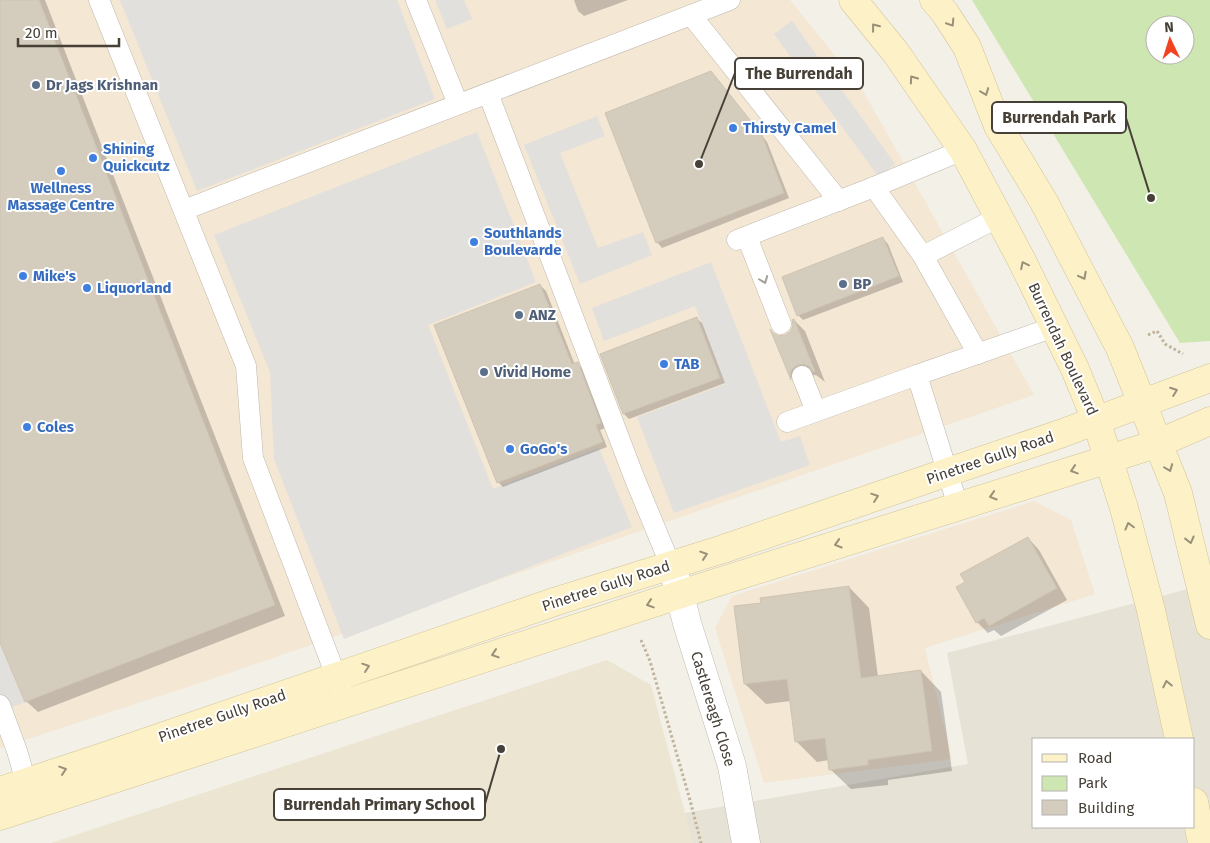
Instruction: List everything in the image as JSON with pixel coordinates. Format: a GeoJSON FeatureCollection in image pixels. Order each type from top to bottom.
{"type":"FeatureCollection","features":[{"type":"Feature","properties":{"kind":"main road","name":"Burrendah Boulevard"},"geometry":{"type":"LineString","coordinates":[[853,0],[896,54],[963,150],[999,217],[1075,369],[1096,420],[1124,508],[1151,610],[1179,738]]}},
{"type":"Feature","properties":{"kind":"main road"},"geometry":{"type":"LineString","coordinates":[[934,0],[945,13],[967,47],[998,126],[1044,202],[1113,333],[1178,493],[1210,625]]}},
{"type":"Feature","properties":{"kind":"main road","name":"Pinetree Gully Road"},"geometry":{"type":"LineString","coordinates":[[0,816],[346,702],[675,579],[948,472],[1210,378]]}},
{"type":"Feature","properties":{"kind":"main road","name":"Pinetree Gully Road"},"geometry":{"type":"LineString","coordinates":[[0,791],[557,601],[675,579],[958,506],[1159,443],[1210,421]]}},
{"type":"Feature","properties":{"kind":"main road"},"geometry":{"type":"LineString","coordinates":[[1195,807],[1202,843]]}},
{"type":"Feature","properties":{"kind":"street","name":"Castlereagh Close"},"geometry":{"type":"LineString","coordinates":[[675,579],[732,766],[746,843]]}},
{"type":"Feature","properties":{"kind":"lane"},"geometry":{"type":"LineString","coordinates":[[99,0],[246,366],[254,458],[346,702]]}},
{"type":"Feature","properties":{"kind":"lane"},"geometry":{"type":"LineString","coordinates":[[416,0],[458,104]]}},
{"type":"Feature","properties":{"kind":"lane"},"geometry":{"type":"LineString","coordinates":[[184,210],[730,0]]}},
{"type":"Feature","properties":{"kind":"lane"},"geometry":{"type":"LineString","coordinates":[[691,15],[839,201]]}},
{"type":"Feature","properties":{"kind":"lane"},"geometry":{"type":"LineString","coordinates":[[488,93],[634,478],[675,579]]}},
{"type":"Feature","properties":{"kind":"lane"},"geometry":{"type":"LineString","coordinates":[[781,324],[742,238],[839,201],[963,150]]}},
{"type":"Feature","properties":{"kind":"lane"},"geometry":{"type":"LineString","coordinates":[[874,187],[923,256],[978,354]]}},
{"type":"Feature","properties":{"kind":"lane"},"geometry":{"type":"LineString","coordinates":[[923,256],[999,217]]}},
{"type":"Feature","properties":{"kind":"lane"},"geometry":{"type":"LineString","coordinates":[[787,422],[1054,327]]}},
{"type":"Feature","properties":{"kind":"lane"},"geometry":{"type":"LineString","coordinates":[[917,375],[958,506]]}},
{"type":"Feature","properties":{"kind":"lane"},"geometry":{"type":"LineString","coordinates":[[802,376],[816,412]]}},
{"type":"Feature","properties":{"kind":"lane"},"geometry":{"type":"LineString","coordinates":[[0,705],[26,782]]}},
{"type":"Feature","properties":{"kind":"path"},"geometry":{"type":"LineString","coordinates":[[1157,331],[1165,344],[1178,351]]}},
{"type":"Feature","properties":{"kind":"path"},"geometry":{"type":"LineString","coordinates":[[641,639],[650,661],[701,843]]}},
{"type":"Feature","properties":{"kind":"shaded area","name":"Southlands Boulevarde"},"geometry":{"type":"Polygon","coordinates":[[[0,0],[790,0],[862,89],[1034,395],[209,680],[0,748],[0,0]]]}},
{"type":"Feature","properties":{"kind":"shaded area"},"geometry":{"type":"Polygon","coordinates":[[[120,0],[397,0],[435,99],[197,191],[120,0]]]}},
{"type":"Feature","properties":{"kind":"shaded area"},"geometry":{"type":"Polygon","coordinates":[[[435,0],[464,0],[472,19],[447,29],[435,0]]]}},
{"type":"Feature","properties":{"kind":"shaded area"},"geometry":{"type":"Polygon","coordinates":[[[792,21],[895,164],[878,176],[774,34],[792,21]]]}},
{"type":"Feature","properties":{"kind":"shaded area"},"geometry":{"type":"Polygon","coordinates":[[[597,116],[605,136],[560,153],[598,248],[643,232],[652,255],[580,284],[524,145],[597,116]]]}},
{"type":"Feature","properties":{"kind":"shaded area"},"geometry":{"type":"Polygon","coordinates":[[[477,132],[536,282],[428,325],[493,489],[599,448],[632,527],[344,639],[274,459],[270,372],[214,235],[477,132]]]}},
{"type":"Feature","properties":{"kind":"shaded area"},"geometry":{"type":"Polygon","coordinates":[[[711,262],[781,442],[800,436],[810,465],[674,513],[637,417],[725,384],[695,306],[604,341],[592,308],[711,262]]]}},
{"type":"Feature","properties":{"kind":"shaded area"},"geometry":{"type":"Polygon","coordinates":[[[1034,501],[1071,520],[1095,594],[925,648],[952,759],[764,783],[715,628],[732,596],[1034,501]]]}},
{"type":"Feature","properties":{"kind":"shaded area"},"geometry":{"type":"Polygon","coordinates":[[[1210,583],[1210,843],[691,843],[685,813],[968,764],[947,653],[1210,583]]]}},
{"type":"Feature","properties":{"kind":"shaded area"},"geometry":{"type":"Polygon","coordinates":[[[0,643],[25,702],[0,712],[0,643]]]}},
{"type":"Feature","properties":{"kind":"shaded area"},"geometry":{"type":"Polygon","coordinates":[[[607,660],[651,685],[693,843],[51,843],[607,660]]]}},
{"type":"Feature","properties":{"kind":"green space"},"geometry":{"type":"Polygon","coordinates":[[[972,0],[1210,0],[1210,341],[1180,343],[972,0]]]}},
{"type":"Feature","properties":{"kind":"building"},"geometry":{"type":"Polygon","coordinates":[[[0,0],[39,0],[275,605],[25,702],[0,643],[0,0]]]}},
{"type":"Feature","properties":{"kind":"building"},"geometry":{"type":"Polygon","coordinates":[[[711,71],[762,135],[784,193],[656,243],[605,113],[711,71]]]}},
{"type":"Feature","properties":{"kind":"building"},"geometry":{"type":"Polygon","coordinates":[[[883,237],[899,276],[797,316],[782,277],[883,237]]]}},
{"type":"Feature","properties":{"kind":"building"},"geometry":{"type":"Polygon","coordinates":[[[540,284],[572,364],[578,362],[601,423],[596,425],[603,442],[497,483],[434,325],[540,284]]]}},
{"type":"Feature","properties":{"kind":"building","name":"TAB"},"geometry":{"type":"Polygon","coordinates":[[[697,317],[720,378],[623,414],[600,354],[697,317]]]}},
{"type":"Feature","properties":{"kind":"building"},"geometry":{"type":"Polygon","coordinates":[[[794,319],[815,371],[813,372],[810,367],[804,364],[798,365],[792,369],[790,374],[791,380],[770,329],[779,336],[786,335],[791,331],[792,320],[794,319]]]}},
{"type":"Feature","properties":{"kind":"building"},"geometry":{"type":"Polygon","coordinates":[[[1028,537],[1057,588],[989,626],[984,618],[976,623],[956,587],[965,582],[960,574],[1028,537]]]}},
{"type":"Feature","properties":{"kind":"building"},"geometry":{"type":"Polygon","coordinates":[[[849,586],[861,678],[921,670],[932,751],[868,760],[868,765],[829,770],[825,738],[795,742],[787,679],[744,684],[734,606],[761,603],[760,598],[849,586]]]}},
{"type":"Feature","properties":{"kind":"place","name":"Dr Jags Krishnan"},"geometry":{"type":"Point","coordinates":[36,85]}},
{"type":"Feature","properties":{"kind":"place","name":"Thirsty Camel"},"geometry":{"type":"Point","coordinates":[733,128]}},
{"type":"Feature","properties":{"kind":"place","name":"Shining Quickcutz"},"geometry":{"type":"Point","coordinates":[93,158]}},
{"type":"Feature","properties":{"kind":"place","name":"The Burrendah"},"geometry":{"type":"Point","coordinates":[699,164]}},
{"type":"Feature","properties":{"kind":"place","name":"Wellness Massage Centre"},"geometry":{"type":"Point","coordinates":[61,171]}},
{"type":"Feature","properties":{"kind":"place","name":"Burrendah Park"},"geometry":{"type":"Point","coordinates":[1151,198]}},
{"type":"Feature","properties":{"kind":"place","name":"Southlands Boulevarde"},"geometry":{"type":"Point","coordinates":[474,242]}},
{"type":"Feature","properties":{"kind":"place","name":"Mike's"},"geometry":{"type":"Point","coordinates":[23,276]}},
{"type":"Feature","properties":{"kind":"place","name":"BP"},"geometry":{"type":"Point","coordinates":[843,284]}},
{"type":"Feature","properties":{"kind":"place","name":"Liquorland"},"geometry":{"type":"Point","coordinates":[87,288]}},
{"type":"Feature","properties":{"kind":"place","name":"ANZ"},"geometry":{"type":"Point","coordinates":[519,315]}},
{"type":"Feature","properties":{"kind":"place","name":"TAB"},"geometry":{"type":"Point","coordinates":[664,364]}},
{"type":"Feature","properties":{"kind":"place","name":"Vivid Home"},"geometry":{"type":"Point","coordinates":[484,372]}},
{"type":"Feature","properties":{"kind":"place","name":"Coles"},"geometry":{"type":"Point","coordinates":[27,427]}},
{"type":"Feature","properties":{"kind":"place","name":"GoGo's"},"geometry":{"type":"Point","coordinates":[510,449]}},
{"type":"Feature","properties":{"kind":"place","name":"Burrendah Primary School"},"geometry":{"type":"Point","coordinates":[501,749]}}]}
